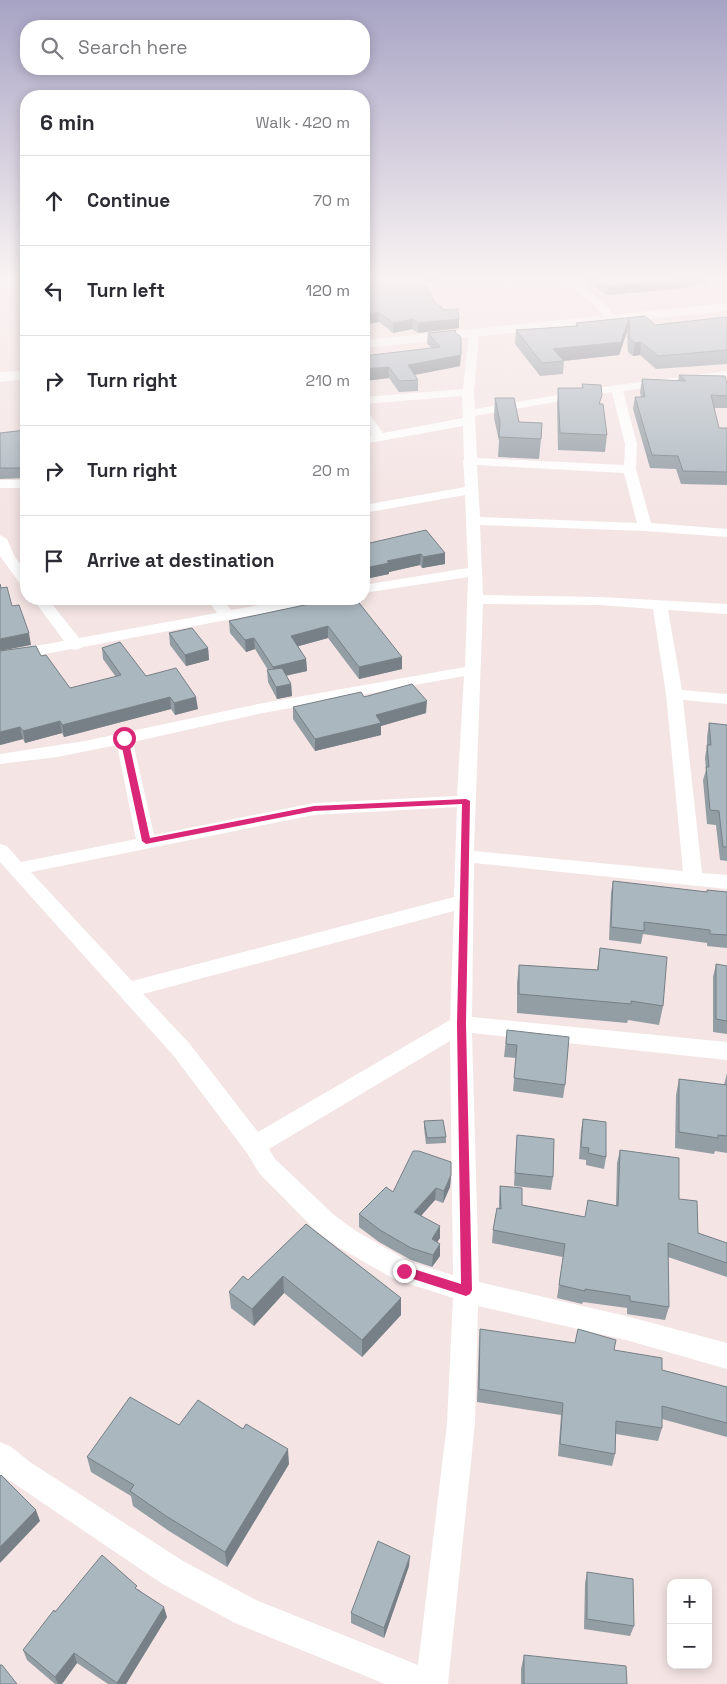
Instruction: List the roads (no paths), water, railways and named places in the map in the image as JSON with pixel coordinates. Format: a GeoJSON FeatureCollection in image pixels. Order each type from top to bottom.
{"type":"FeatureCollection","features":[{"type":"Feature","properties":{"kind":"main road"},"geometry":{"type":"LineString","coordinates":[[0,377],[20,375]]}},
{"type":"Feature","properties":{"kind":"street"},"geometry":{"type":"LineString","coordinates":[[432,1684],[462,1423],[466,1290],[461,1024],[466,801],[476,599],[468,418],[472,357]]}},
{"type":"Feature","properties":{"kind":"street"},"geometry":{"type":"LineString","coordinates":[[370,439],[617,388],[727,374]]}},
{"type":"Feature","properties":{"kind":"street"},"geometry":{"type":"LineString","coordinates":[[617,388],[630,444],[630,469],[645,527]]}},
{"type":"Feature","properties":{"kind":"street"},"geometry":{"type":"LineString","coordinates":[[370,400],[468,392]]}},
{"type":"Feature","properties":{"kind":"street"},"geometry":{"type":"LineString","coordinates":[[370,424],[380,438]]}},
{"type":"Feature","properties":{"kind":"street"},"geometry":{"type":"LineString","coordinates":[[469,461],[630,469]]}},
{"type":"Feature","properties":{"kind":"street"},"geometry":{"type":"LineString","coordinates":[[0,484],[20,484]]}},
{"type":"Feature","properties":{"kind":"street"},"geometry":{"type":"LineString","coordinates":[[370,509],[471,490]]}},
{"type":"Feature","properties":{"kind":"street"},"geometry":{"type":"LineString","coordinates":[[474,521],[645,527],[727,533]]}},
{"type":"Feature","properties":{"kind":"street"},"geometry":{"type":"LineString","coordinates":[[0,539],[6,566],[20,577]]}},
{"type":"Feature","properties":{"kind":"street"},"geometry":{"type":"LineString","coordinates":[[370,588],[475,571]]}},
{"type":"Feature","properties":{"kind":"street"},"geometry":{"type":"LineString","coordinates":[[476,599],[600,601],[727,609]]}},
{"type":"Feature","properties":{"kind":"street"},"geometry":{"type":"LineString","coordinates":[[45,605],[76,645]]}},
{"type":"Feature","properties":{"kind":"street"},"geometry":{"type":"LineString","coordinates":[[219,605],[227,616]]}},
{"type":"Feature","properties":{"kind":"street"},"geometry":{"type":"LineString","coordinates":[[0,657],[76,645],[286,605]]}},
{"type":"Feature","properties":{"kind":"street"},"geometry":{"type":"LineString","coordinates":[[660,605],[674,694],[693,878]]}},
{"type":"Feature","properties":{"kind":"street"},"geometry":{"type":"LineString","coordinates":[[0,759],[25,757],[374,686],[473,670]]}},
{"type":"Feature","properties":{"kind":"street"},"geometry":{"type":"LineString","coordinates":[[674,694],[727,699]]}},
{"type":"Feature","properties":{"kind":"street"},"geometry":{"type":"LineString","coordinates":[[124,738],[146,841]]}},
{"type":"Feature","properties":{"kind":"street"},"geometry":{"type":"LineString","coordinates":[[16,869],[146,841],[314,809],[466,801]]}},
{"type":"Feature","properties":{"kind":"street"},"geometry":{"type":"LineString","coordinates":[[0,850],[129,990],[181,1050],[273,1172],[324,1224],[404,1271],[466,1290],[626,1328],[727,1356]]}},
{"type":"Feature","properties":{"kind":"street"},"geometry":{"type":"LineString","coordinates":[[465,856],[727,882]]}},
{"type":"Feature","properties":{"kind":"street"},"geometry":{"type":"LineString","coordinates":[[129,990],[464,901]]}},
{"type":"Feature","properties":{"kind":"street"},"geometry":{"type":"LineString","coordinates":[[255,1146],[461,1024],[727,1051]]}},
{"type":"Feature","properties":{"kind":"street"},"geometry":{"type":"LineString","coordinates":[[0,1456],[20,1472],[172,1572],[246,1612],[425,1684]]}}]}
